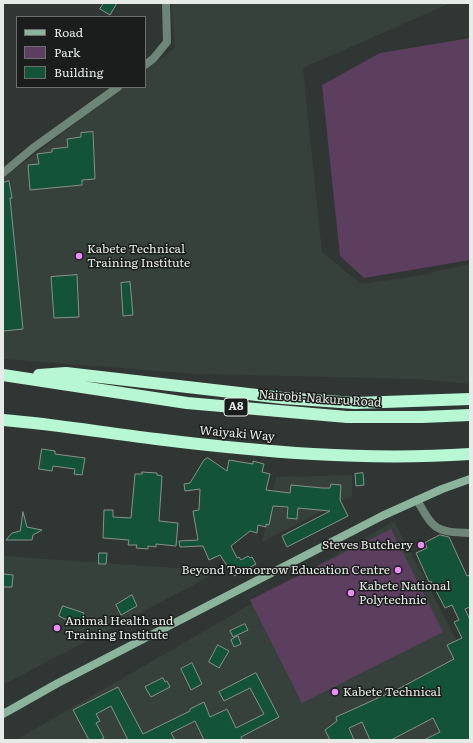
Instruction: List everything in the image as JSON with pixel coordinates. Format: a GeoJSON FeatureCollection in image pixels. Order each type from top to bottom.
{"type":"FeatureCollection","features":[{"type":"Feature","properties":{"kind":"highway"},"geometry":{"type":"LineString","coordinates":[[15,376],[66,373],[283,398],[355,403],[470,399]]}},
{"type":"Feature","properties":{"kind":"highway","name":"Nairobi-Nakuru Road"},"geometry":{"type":"LineString","coordinates":[[3,375],[187,403],[347,417],[422,417],[470,415]]}},
{"type":"Feature","properties":{"kind":"highway","name":"Waiyaki Way"},"geometry":{"type":"LineString","coordinates":[[3,420],[257,450],[415,458],[470,454]]}},
{"type":"Feature","properties":{"kind":"street"},"geometry":{"type":"LineString","coordinates":[[146,64],[153,59],[167,42],[166,3]]}},
{"type":"Feature","properties":{"kind":"street"},"geometry":{"type":"LineString","coordinates":[[3,173],[33,148],[117,88]]}},
{"type":"Feature","properties":{"kind":"street"},"geometry":{"type":"LineString","coordinates":[[3,714],[58,683],[344,535],[417,500],[470,479]]}},
{"type":"Feature","properties":{"kind":"street"},"geometry":{"type":"LineString","coordinates":[[417,500],[431,524],[436,528],[445,531],[470,533]]}},
{"type":"Feature","properties":{"kind":"shaded area"},"geometry":{"type":"Polygon","coordinates":[[[171,3],[451,3],[303,68],[322,252],[361,284],[417,276],[470,264],[470,384],[414,379],[198,374],[3,359],[3,178],[123,88],[146,88],[146,70],[175,48],[171,3]]]}},
{"type":"Feature","properties":{"kind":"shaded area"},"geometry":{"type":"Polygon","coordinates":[[[352,475],[352,496],[262,542],[276,477],[352,475]]]}},
{"type":"Feature","properties":{"kind":"shaded area","name":"Kabete National Polytechnic"},"geometry":{"type":"Polygon","coordinates":[[[394,521],[470,665],[470,740],[16,740],[394,521]]]}},
{"type":"Feature","properties":{"kind":"shaded area","name":"Animal Health and Training Institute"},"geometry":{"type":"Polygon","coordinates":[[[3,556],[220,571],[3,685],[3,556]]]}},
{"type":"Feature","properties":{"kind":"green space"},"geometry":{"type":"Polygon","coordinates":[[[470,38],[470,260],[364,278],[340,256],[322,85],[380,53],[470,38]]]}},
{"type":"Feature","properties":{"kind":"green space"},"geometry":{"type":"Polygon","coordinates":[[[391,529],[443,632],[302,703],[250,600],[391,529]]]}},
{"type":"Feature","properties":{"kind":"building"},"geometry":{"type":"Polygon","coordinates":[[[104,3],[117,3],[110,15],[100,9],[104,3]]]}},
{"type":"Feature","properties":{"kind":"building"},"geometry":{"type":"Polygon","coordinates":[[[93,132],[95,179],[82,180],[82,185],[30,190],[28,165],[39,164],[37,154],[52,152],[52,149],[68,147],[67,139],[81,137],[81,133],[93,132]]]}},
{"type":"Feature","properties":{"kind":"building"},"geometry":{"type":"Polygon","coordinates":[[[9,181],[12,198],[10,198],[23,329],[3,331],[3,183],[9,181]]]}},
{"type":"Feature","properties":{"kind":"building"},"geometry":{"type":"Polygon","coordinates":[[[77,275],[79,317],[54,318],[51,277],[77,275]]]}},
{"type":"Feature","properties":{"kind":"building"},"geometry":{"type":"Polygon","coordinates":[[[130,282],[133,315],[123,316],[121,283],[130,282]]]}},
{"type":"Feature","properties":{"kind":"building"},"geometry":{"type":"Polygon","coordinates":[[[42,449],[55,451],[55,454],[85,458],[82,475],[74,474],[75,469],[53,466],[52,471],[39,469],[42,449]]]}},
{"type":"Feature","properties":{"kind":"building"},"geometry":{"type":"Polygon","coordinates":[[[208,458],[227,471],[229,460],[253,464],[253,461],[264,464],[262,472],[270,474],[266,490],[290,493],[291,485],[330,488],[331,484],[341,485],[340,500],[348,516],[287,547],[282,536],[330,511],[298,508],[297,519],[287,518],[288,507],[273,506],[269,525],[266,524],[266,527],[258,525],[257,533],[250,531],[231,546],[237,558],[239,557],[241,560],[248,556],[250,558],[252,557],[256,564],[234,576],[220,555],[209,560],[203,546],[180,547],[179,541],[198,540],[193,511],[199,510],[200,489],[185,491],[184,484],[190,483],[204,460],[208,458]]]}},
{"type":"Feature","properties":{"kind":"building"},"geometry":{"type":"Polygon","coordinates":[[[142,472],[157,473],[157,475],[162,476],[159,521],[178,523],[176,546],[156,544],[156,547],[148,546],[148,549],[136,548],[137,545],[128,545],[129,540],[103,538],[104,510],[113,510],[113,517],[131,518],[135,474],[142,474],[142,472]]]}},
{"type":"Feature","properties":{"kind":"building"},"geometry":{"type":"Polygon","coordinates":[[[363,473],[364,485],[356,486],[355,474],[363,473]]]}},
{"type":"Feature","properties":{"kind":"building"},"geometry":{"type":"Polygon","coordinates":[[[23,512],[27,527],[42,530],[33,535],[32,540],[6,540],[12,533],[20,531],[23,512]]]}},
{"type":"Feature","properties":{"kind":"building"},"geometry":{"type":"Polygon","coordinates":[[[440,535],[449,537],[467,576],[470,575],[470,607],[465,609],[470,620],[470,740],[424,740],[440,732],[433,718],[391,740],[370,740],[362,722],[349,728],[354,740],[330,740],[325,730],[337,721],[336,717],[400,688],[454,659],[447,645],[462,638],[454,622],[459,620],[452,605],[445,608],[431,581],[429,582],[416,553],[427,548],[425,543],[440,535]]]}},
{"type":"Feature","properties":{"kind":"building"},"geometry":{"type":"Polygon","coordinates":[[[99,553],[107,553],[106,564],[99,564],[99,553]]]}},
{"type":"Feature","properties":{"kind":"building"},"geometry":{"type":"Polygon","coordinates":[[[3,574],[13,575],[12,587],[3,587],[3,574]]]}},
{"type":"Feature","properties":{"kind":"building"},"geometry":{"type":"Polygon","coordinates":[[[132,595],[137,606],[121,615],[116,605],[132,595]]]}},
{"type":"Feature","properties":{"kind":"building"},"geometry":{"type":"Polygon","coordinates":[[[63,606],[84,613],[79,626],[59,616],[63,606]]]}},
{"type":"Feature","properties":{"kind":"building"},"geometry":{"type":"Polygon","coordinates":[[[245,624],[248,630],[233,637],[230,631],[245,624]]]}},
{"type":"Feature","properties":{"kind":"building"},"geometry":{"type":"Polygon","coordinates":[[[238,636],[241,644],[234,647],[231,640],[238,636]]]}},
{"type":"Feature","properties":{"kind":"building"},"geometry":{"type":"Polygon","coordinates":[[[218,645],[229,651],[219,668],[209,662],[218,645]]]}},
{"type":"Feature","properties":{"kind":"building"},"geometry":{"type":"Polygon","coordinates":[[[192,663],[202,684],[191,690],[181,669],[192,663]]]}},
{"type":"Feature","properties":{"kind":"building"},"geometry":{"type":"Polygon","coordinates":[[[256,673],[279,717],[241,737],[242,740],[204,740],[195,721],[171,733],[175,740],[128,740],[111,706],[96,714],[100,721],[96,723],[104,738],[100,740],[89,740],[73,710],[118,687],[143,734],[190,711],[190,709],[204,702],[210,717],[227,709],[236,728],[264,714],[250,688],[224,701],[219,692],[256,673]]]}},
{"type":"Feature","properties":{"kind":"building"},"geometry":{"type":"Polygon","coordinates":[[[163,678],[165,682],[167,681],[170,687],[151,697],[145,687],[163,678]]]}},
{"type":"Feature","properties":{"kind":"place","name":"Kabete Technical Training Institute"},"geometry":{"type":"Point","coordinates":[79,256]}},
{"type":"Feature","properties":{"kind":"place","name":"Steves Butchery"},"geometry":{"type":"Point","coordinates":[421,545]}},
{"type":"Feature","properties":{"kind":"place","name":"Beyond Tomorrow Education Centre"},"geometry":{"type":"Point","coordinates":[398,570]}},
{"type":"Feature","properties":{"kind":"place","name":"Kabete National Polytechnic"},"geometry":{"type":"Point","coordinates":[351,593]}},
{"type":"Feature","properties":{"kind":"place","name":"Animal Health and Training Institute"},"geometry":{"type":"Point","coordinates":[57,628]}},
{"type":"Feature","properties":{"kind":"place","name":"Kabete Technical"},"geometry":{"type":"Point","coordinates":[335,692]}}]}
